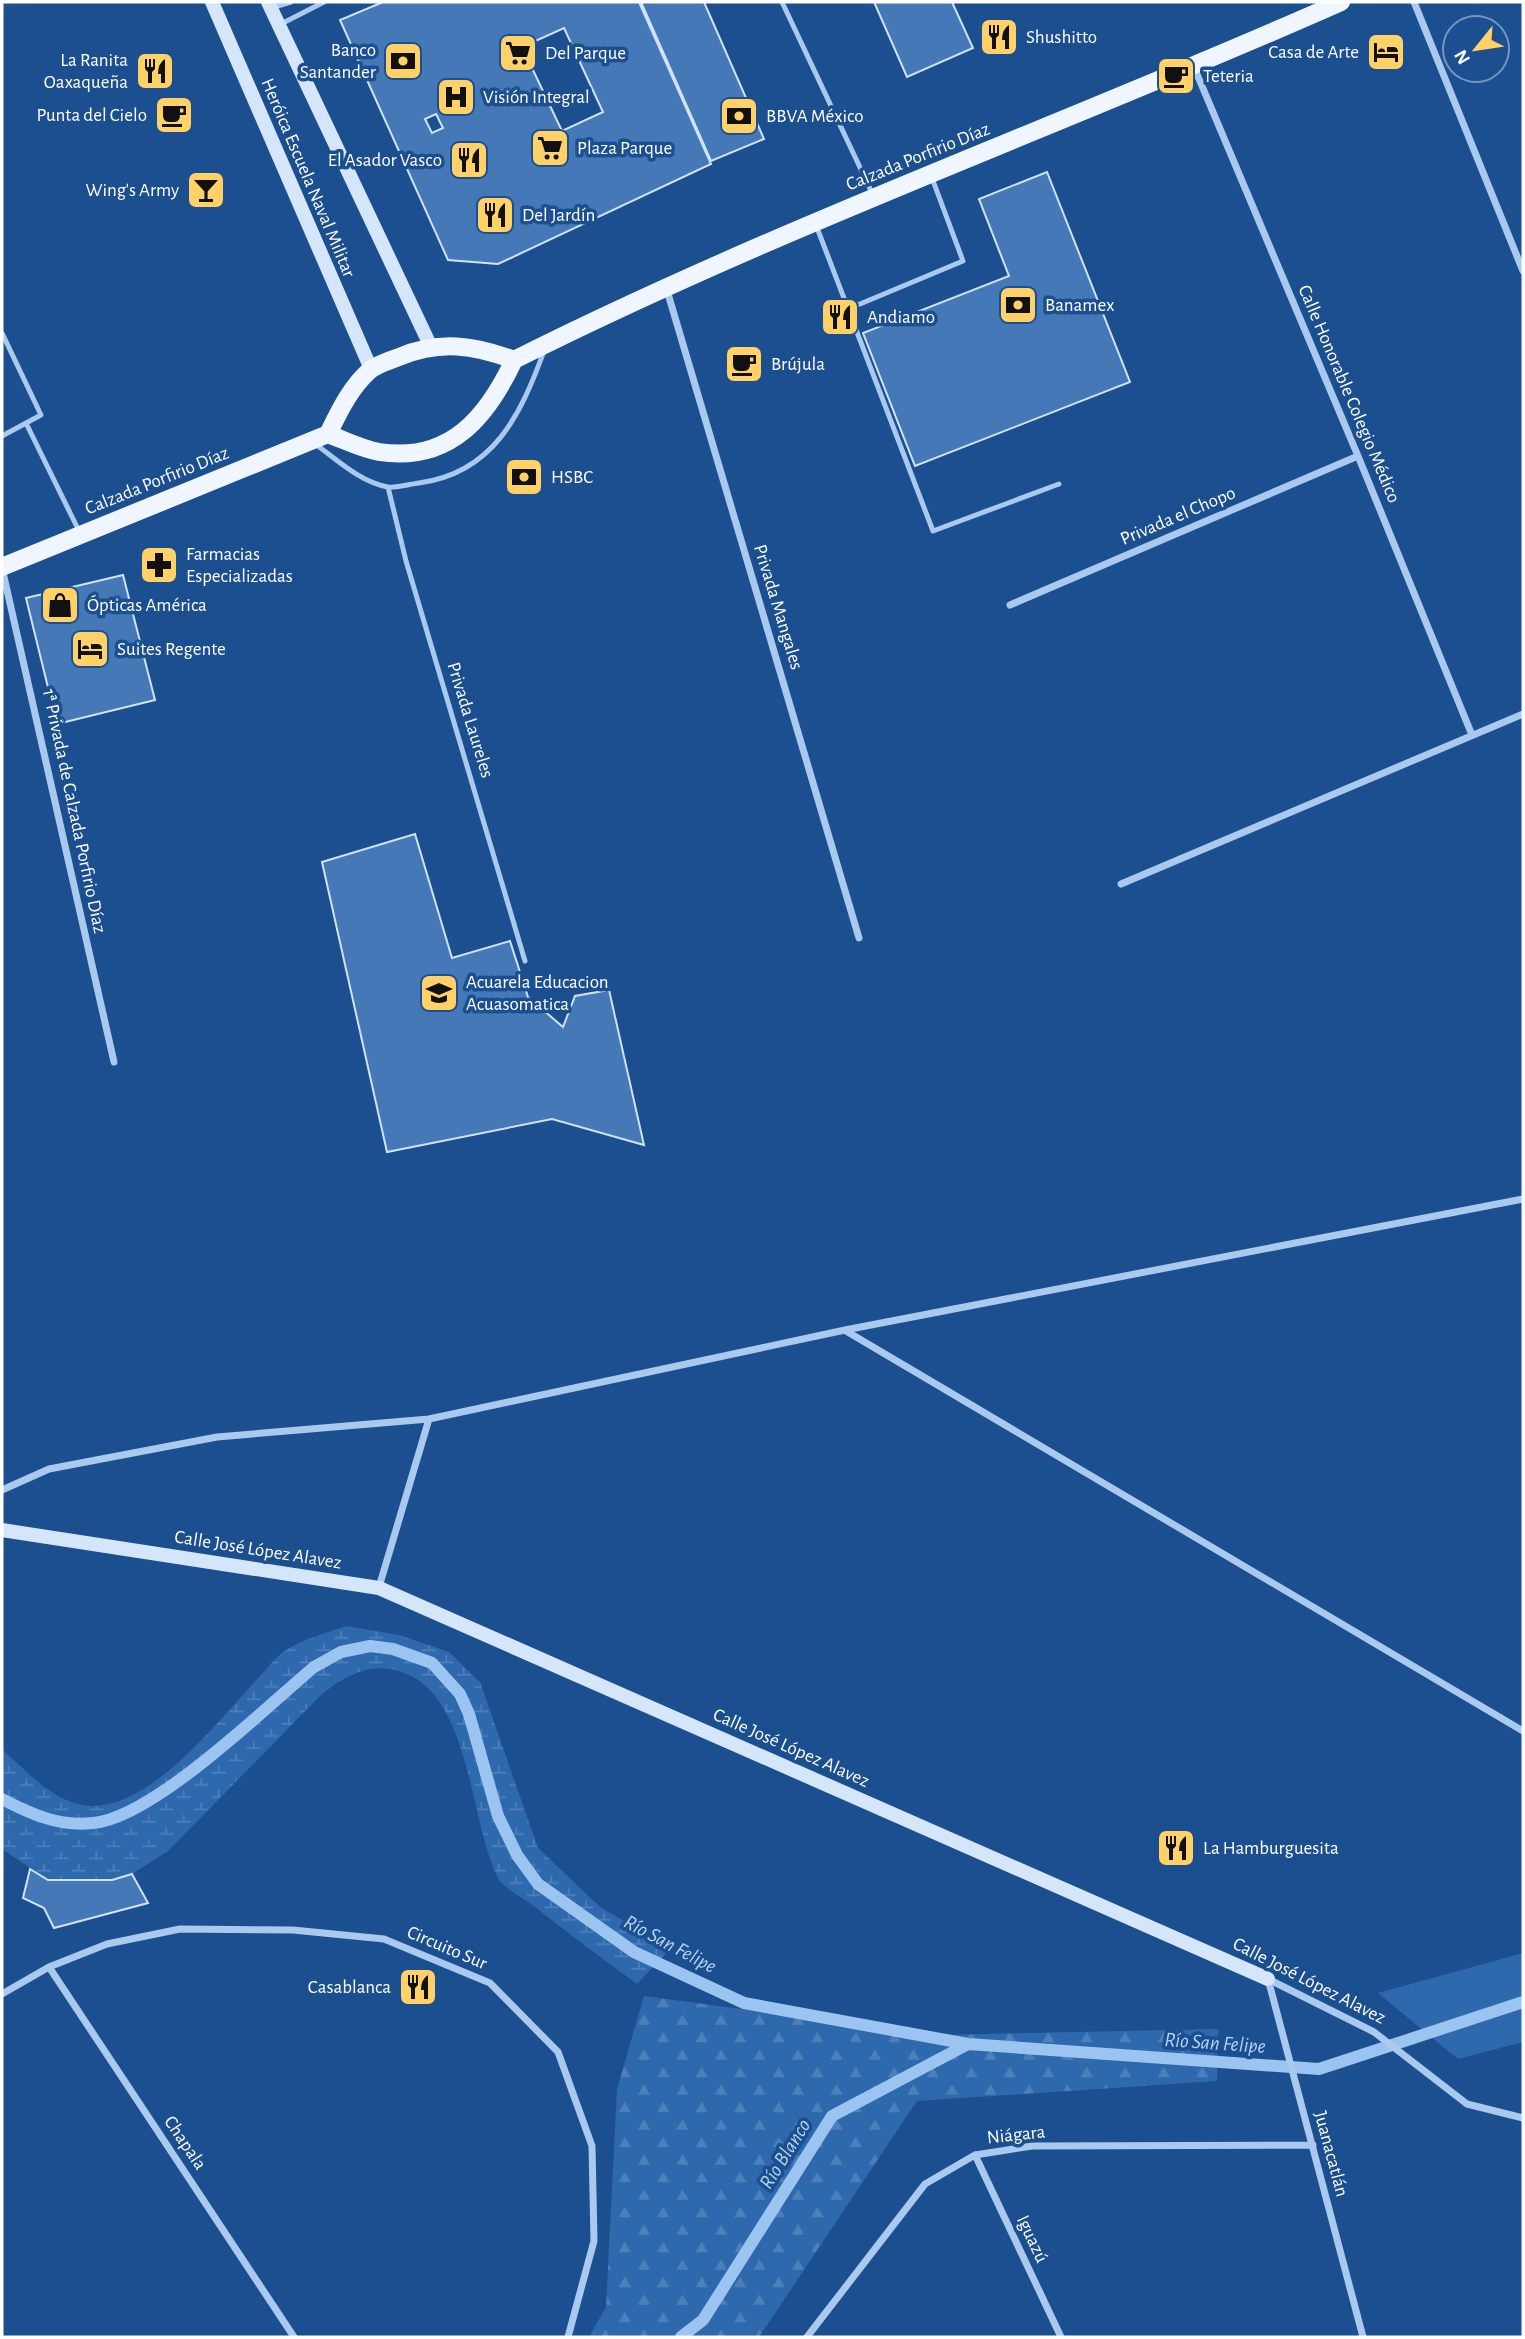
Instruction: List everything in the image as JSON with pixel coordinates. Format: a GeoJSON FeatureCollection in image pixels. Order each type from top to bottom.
{"type":"FeatureCollection","features":[{"type":"Feature","properties":{"kind":"main road","name":"Calzada Porfirio Díaz"},"geometry":{"type":"LineString","coordinates":[[514,360],[666,286],[874,197],[1194,67],[1341,2]]}},
{"type":"Feature","properties":{"kind":"main road"},"geometry":{"type":"LineString","coordinates":[[461,344],[482,348],[514,360],[499,393],[483,416],[467,432],[444,443],[415,452],[386,452],[320,438],[371,369],[431,347],[461,344]]}},
{"type":"Feature","properties":{"kind":"main road","name":"Calzada Porfirio Díaz"},"geometry":{"type":"LineString","coordinates":[[2,567],[320,438]]}},
{"type":"Feature","properties":{"kind":"street","name":"Heróica Escuela Naval Militar"},"geometry":{"type":"LineString","coordinates":[[212,2],[371,369]]}},
{"type":"Feature","properties":{"kind":"street"},"geometry":{"type":"LineString","coordinates":[[1414,2],[1523,271]]}},
{"type":"Feature","properties":{"kind":"street","name":"Heróica Escuela Naval Militar"},"geometry":{"type":"LineString","coordinates":[[269,5],[431,347]]}},
{"type":"Feature","properties":{"kind":"street","name":"Calle Honorable Colegio Médico"},"geometry":{"type":"LineString","coordinates":[[1194,67],[1359,456],[1472,735]]}},
{"type":"Feature","properties":{"kind":"street","name":"Privada Mangales"},"geometry":{"type":"LineString","coordinates":[[666,286],[859,938]]}},
{"type":"Feature","properties":{"kind":"street","name":"Privada el Chopo"},"geometry":{"type":"LineString","coordinates":[[1010,605],[1359,456]]}},
{"type":"Feature","properties":{"kind":"street","name":"1ª Privada de Calzada Porfirio Díaz"},"geometry":{"type":"LineString","coordinates":[[2,567],[114,1062]]}},
{"type":"Feature","properties":{"kind":"street"},"geometry":{"type":"LineString","coordinates":[[1121,884],[1523,714]]}},
{"type":"Feature","properties":{"kind":"street"},"geometry":{"type":"LineString","coordinates":[[2,1490],[49,1469],[217,1437],[429,1419],[845,1330],[1523,1199]]}},
{"type":"Feature","properties":{"kind":"street"},"geometry":{"type":"LineString","coordinates":[[845,1330],[1523,1731]]}},
{"type":"Feature","properties":{"kind":"street"},"geometry":{"type":"LineString","coordinates":[[379,1588],[429,1419]]}},
{"type":"Feature","properties":{"kind":"street","name":"Calle José López Alavez"},"geometry":{"type":"LineString","coordinates":[[2,1530],[379,1588],[1268,1979],[1374,2032],[1467,2104],[1523,2119]]}},
{"type":"Feature","properties":{"kind":"street","name":"Circuito Sur"},"geometry":{"type":"LineString","coordinates":[[2,1994],[49,1967],[107,1944],[180,1930],[293,1930],[384,1939],[490,1983],[558,2052],[592,2146],[594,2241],[568,2337]]}},
{"type":"Feature","properties":{"kind":"street","name":"Chapala"},"geometry":{"type":"LineString","coordinates":[[49,1967],[294,2337]]}},
{"type":"Feature","properties":{"kind":"street","name":"Juanacatlán"},"geometry":{"type":"LineString","coordinates":[[1268,1979],[1363,2337]]}},
{"type":"Feature","properties":{"kind":"street","name":"Niágara"},"geometry":{"type":"LineString","coordinates":[[807,2337],[925,2184],[975,2155],[1032,2146],[1313,2145]]}},
{"type":"Feature","properties":{"kind":"street","name":"Iguazú"},"geometry":{"type":"LineString","coordinates":[[975,2155],[1061,2337]]}},
{"type":"Feature","properties":{"kind":"lane"},"geometry":{"type":"LineString","coordinates":[[269,5],[291,2]]}},
{"type":"Feature","properties":{"kind":"lane"},"geometry":{"type":"LineString","coordinates":[[278,26],[324,2]]}},
{"type":"Feature","properties":{"kind":"lane"},"geometry":{"type":"LineString","coordinates":[[782,2],[874,197]]}},
{"type":"Feature","properties":{"kind":"lane"},"geometry":{"type":"LineString","coordinates":[[848,309],[963,261],[931,174]]}},
{"type":"Feature","properties":{"kind":"lane"},"geometry":{"type":"LineString","coordinates":[[815,223],[933,531],[1059,484]]}},
{"type":"Feature","properties":{"kind":"lane"},"geometry":{"type":"LineString","coordinates":[[2,333],[41,415],[2,436]]}},
{"type":"Feature","properties":{"kind":"lane"},"geometry":{"type":"LineString","coordinates":[[320,438],[357,474],[388,487],[437,480],[474,463],[502,438],[524,404],[547,344]]}},
{"type":"Feature","properties":{"kind":"lane"},"geometry":{"type":"LineString","coordinates":[[26,423],[81,534]]}},
{"type":"Feature","properties":{"kind":"lane","name":"Privada Laureles"},"geometry":{"type":"LineString","coordinates":[[388,487],[406,561],[524,961]]}},
{"type":"Feature","properties":{"kind":"green space"},"geometry":{"type":"Polygon","coordinates":[[[346,1626],[399,1635],[449,1652],[480,1682],[538,1848],[600,1907],[671,1948],[637,1984],[500,1882],[488,1853],[465,1761],[454,1730],[441,1704],[423,1684],[399,1671],[378,1668],[358,1672],[322,1694],[168,1851],[132,1874],[112,1880],[48,1880],[2,1849],[2,1749],[44,1787],[74,1803],[100,1806],[126,1798],[151,1784],[177,1764],[282,1653],[307,1639],[346,1626]]]}},
{"type":"Feature","properties":{"kind":"green space"},"geometry":{"type":"Polygon","coordinates":[[[1523,1953],[1523,2042],[1458,2059],[1378,1993],[1523,1953]]]}},
{"type":"Feature","properties":{"kind":"green space"},"geometry":{"type":"Polygon","coordinates":[[[644,1996],[935,2035],[1218,2029],[1217,2081],[917,2101],[759,2337],[589,2337],[606,2307],[617,2089],[644,1996]]]}},
{"type":"Feature","properties":{"kind":"building","name":"Plaza Parque"},"geometry":{"type":"Polygon","coordinates":[[[383,2],[639,2],[711,164],[498,264],[448,260],[340,20],[383,2]],[[564,28],[522,47],[562,131],[603,112],[564,28]]]}},
{"type":"Feature","properties":{"kind":"building"},"geometry":{"type":"Polygon","coordinates":[[[641,2],[704,2],[764,139],[711,161],[641,2]]]}},
{"type":"Feature","properties":{"kind":"building"},"geometry":{"type":"Polygon","coordinates":[[[874,2],[952,2],[973,48],[907,77],[874,2]]]}},
{"type":"Feature","properties":{"kind":"building"},"geometry":{"type":"Polygon","coordinates":[[[436,114],[443,128],[432,133],[425,119],[436,114]]]}},
{"type":"Feature","properties":{"kind":"building","name":"Banamex"},"geometry":{"type":"Polygon","coordinates":[[[1047,172],[1130,382],[915,466],[863,333],[1009,276],[979,199],[1047,172]]]}},
{"type":"Feature","properties":{"kind":"building","name":"Suites Regente"},"geometry":{"type":"Polygon","coordinates":[[[123,575],[155,700],[57,724],[26,598],[123,575]]]}},
{"type":"Feature","properties":{"kind":"building","name":"Acuarela Educacion Acuasomatica"},"geometry":{"type":"Polygon","coordinates":[[[415,834],[452,958],[510,941],[528,997],[563,1027],[575,996],[609,990],[644,1145],[552,1119],[387,1152],[322,862],[415,834]]]}},
{"type":"Feature","properties":{"kind":"building"},"geometry":{"type":"Polygon","coordinates":[[[30,1869],[48,1880],[112,1880],[132,1874],[148,1903],[54,1928],[44,1908],[23,1898],[30,1869]]]}},
{"type":"Feature","properties":{"kind":"waterway","name":"Río San Felipe"},"geometry":{"type":"LineString","coordinates":[[2,1799],[35,1814],[69,1823],[93,1823],[118,1817],[146,1802],[208,1758],[314,1667],[341,1652],[370,1646],[393,1649],[432,1663],[460,1694],[469,1714],[498,1816],[517,1855],[538,1884],[634,1952],[744,2003],[968,2044],[1319,2069],[1523,2002]]}},
{"type":"Feature","properties":{"kind":"waterway","name":"Río Blanco"},"geometry":{"type":"LineString","coordinates":[[681,2337],[703,2320],[832,2116],[968,2044]]}},
{"type":"Feature","properties":{"kind":"place","name":"Shushitto"},"geometry":{"type":"Point","coordinates":[999,37]}},
{"type":"Feature","properties":{"kind":"place","name":"Casa de Arte"},"geometry":{"type":"Point","coordinates":[1386,52]}},
{"type":"Feature","properties":{"kind":"place","name":"Del Parque"},"geometry":{"type":"Point","coordinates":[518,53]}},
{"type":"Feature","properties":{"kind":"place","name":"Banco Santander"},"geometry":{"type":"Point","coordinates":[403,61]}},
{"type":"Feature","properties":{"kind":"place","name":"La Ranita Oaxaqueña"},"geometry":{"type":"Point","coordinates":[155,71]}},
{"type":"Feature","properties":{"kind":"place","name":"Teteria"},"geometry":{"type":"Point","coordinates":[1176,76]}},
{"type":"Feature","properties":{"kind":"place","name":"Visión Integral"},"geometry":{"type":"Point","coordinates":[456,97]}},
{"type":"Feature","properties":{"kind":"place","name":"Punta del Cielo"},"geometry":{"type":"Point","coordinates":[174,115]}},
{"type":"Feature","properties":{"kind":"place","name":"BBVA México"},"geometry":{"type":"Point","coordinates":[739,116]}},
{"type":"Feature","properties":{"kind":"place","name":"Plaza Parque"},"geometry":{"type":"Point","coordinates":[550,148]}},
{"type":"Feature","properties":{"kind":"place","name":"El Asador Vasco"},"geometry":{"type":"Point","coordinates":[469,160]}},
{"type":"Feature","properties":{"kind":"place","name":"Wing's Army"},"geometry":{"type":"Point","coordinates":[206,190]}},
{"type":"Feature","properties":{"kind":"place","name":"Del Jardín"},"geometry":{"type":"Point","coordinates":[495,215]}},
{"type":"Feature","properties":{"kind":"place","name":"Banamex"},"geometry":{"type":"Point","coordinates":[1018,305]}},
{"type":"Feature","properties":{"kind":"place","name":"Andiamo"},"geometry":{"type":"Point","coordinates":[840,317]}},
{"type":"Feature","properties":{"kind":"place","name":"Brújula"},"geometry":{"type":"Point","coordinates":[744,364]}},
{"type":"Feature","properties":{"kind":"place","name":"HSBC"},"geometry":{"type":"Point","coordinates":[524,477]}},
{"type":"Feature","properties":{"kind":"place","name":"Farmacias Especializadas"},"geometry":{"type":"Point","coordinates":[159,565]}},
{"type":"Feature","properties":{"kind":"place","name":"Ópticas América"},"geometry":{"type":"Point","coordinates":[60,605]}},
{"type":"Feature","properties":{"kind":"place","name":"Suites Regente"},"geometry":{"type":"Point","coordinates":[90,649]}},
{"type":"Feature","properties":{"kind":"place","name":"Acuarela Educacion Acuasomatica"},"geometry":{"type":"Point","coordinates":[439,993]}},
{"type":"Feature","properties":{"kind":"place","name":"La Hamburguesita"},"geometry":{"type":"Point","coordinates":[1176,1848]}},
{"type":"Feature","properties":{"kind":"place","name":"Casablanca"},"geometry":{"type":"Point","coordinates":[418,1987]}}]}
